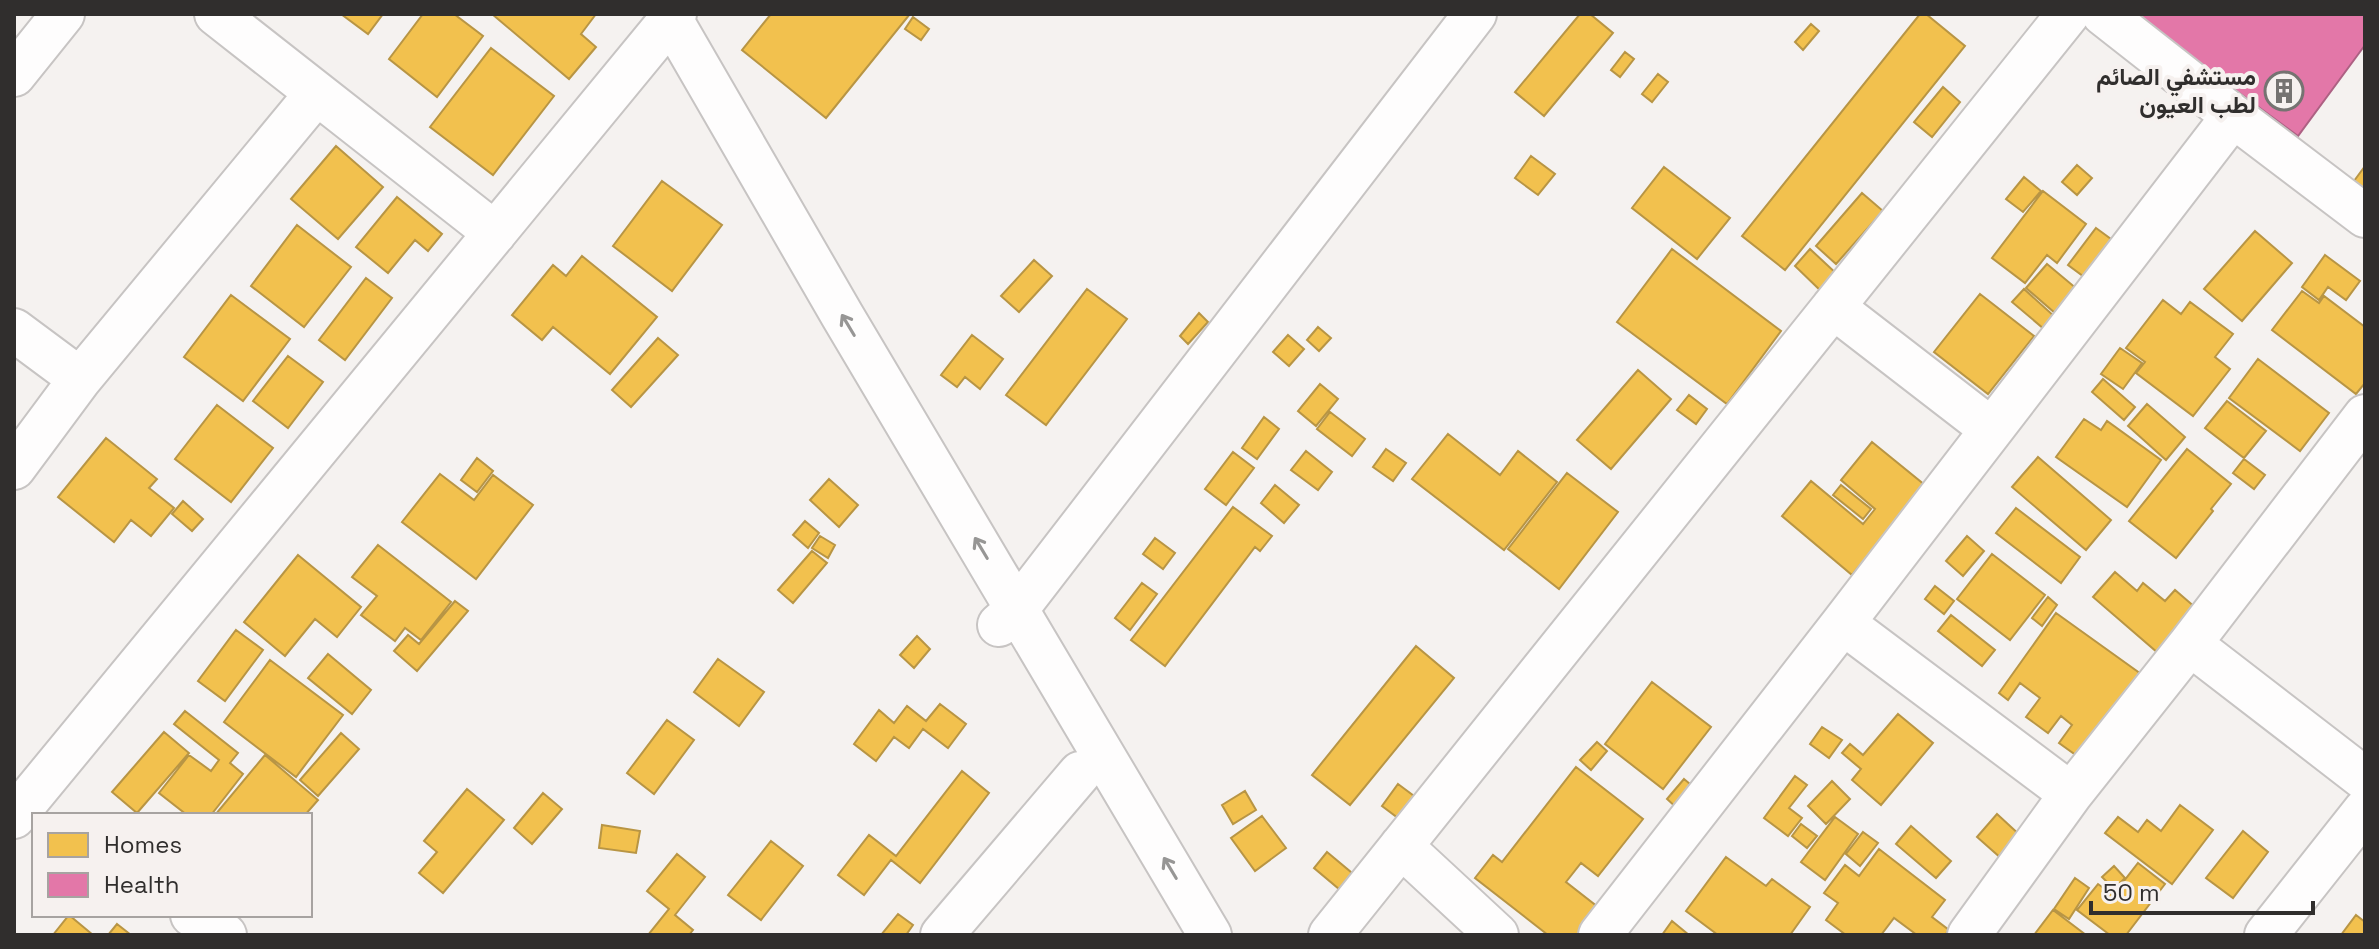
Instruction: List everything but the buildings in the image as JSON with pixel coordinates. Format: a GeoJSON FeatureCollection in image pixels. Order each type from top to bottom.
{"type":"FeatureCollection","features":[{"type":"Feature","properties":{"kind":"street"},"geometry":{"type":"LineString","coordinates":[[14,75],[63,14]]}},
{"type":"Feature","properties":{"kind":"street"},"geometry":{"type":"LineString","coordinates":[[216,14],[495,233]]}},
{"type":"Feature","properties":{"kind":"street"},"geometry":{"type":"LineString","coordinates":[[1006,618],[1474,14]]}},
{"type":"Feature","properties":{"kind":"street"},"geometry":{"type":"LineString","coordinates":[[1330,935],[2068,14]]}},
{"type":"Feature","properties":{"kind":"street"},"geometry":{"type":"LineString","coordinates":[[2103,14],[2365,216]]}},
{"type":"Feature","properties":{"kind":"street"},"geometry":{"type":"LineString","coordinates":[[21,812],[495,233],[662,20],[728,175],[1006,618],[1078,715],[1210,935]]}},
{"type":"Feature","properties":{"kind":"street"},"geometry":{"type":"LineString","coordinates":[[14,468],[80,379],[316,94]]}},
{"type":"Feature","properties":{"kind":"street"},"geometry":{"type":"LineString","coordinates":[[1600,935],[2233,116]]}},
{"type":"Feature","properties":{"kind":"street"},"geometry":{"type":"LineString","coordinates":[[1833,307],[1991,429]]}},
{"type":"Feature","properties":{"kind":"street"},"geometry":{"type":"LineString","coordinates":[[14,330],[80,379]]}},
{"type":"Feature","properties":{"kind":"street"},"geometry":{"type":"LineString","coordinates":[[1969,935],[2071,794],[2365,416]]}},
{"type":"Feature","properties":{"kind":"street"},"geometry":{"type":"LineString","coordinates":[[1006,618],[1080,773],[1177,935]]}},
{"type":"Feature","properties":{"kind":"street"},"geometry":{"type":"LineString","coordinates":[[1843,623],[2071,794]]}},
{"type":"Feature","properties":{"kind":"street"},"geometry":{"type":"LineString","coordinates":[[2190,644],[2365,779]]}},
{"type":"Feature","properties":{"kind":"street"},"geometry":{"type":"LineString","coordinates":[[942,935],[1080,773]]}},
{"type":"Feature","properties":{"kind":"street"},"geometry":{"type":"LineString","coordinates":[[2266,935],[2365,810]]}},
{"type":"Feature","properties":{"kind":"street"},"geometry":{"type":"LineString","coordinates":[[1401,846],[1497,935]]}},
{"type":"Feature","properties":{"kind":"street"},"geometry":{"type":"LineString","coordinates":[[195,917],[224,935]]}},
{"type":"Feature","properties":{"kind":"place","name":"مستشفي الصائم لطب العيون"},"geometry":{"type":"Point","coordinates":[2284,91]}}]}
